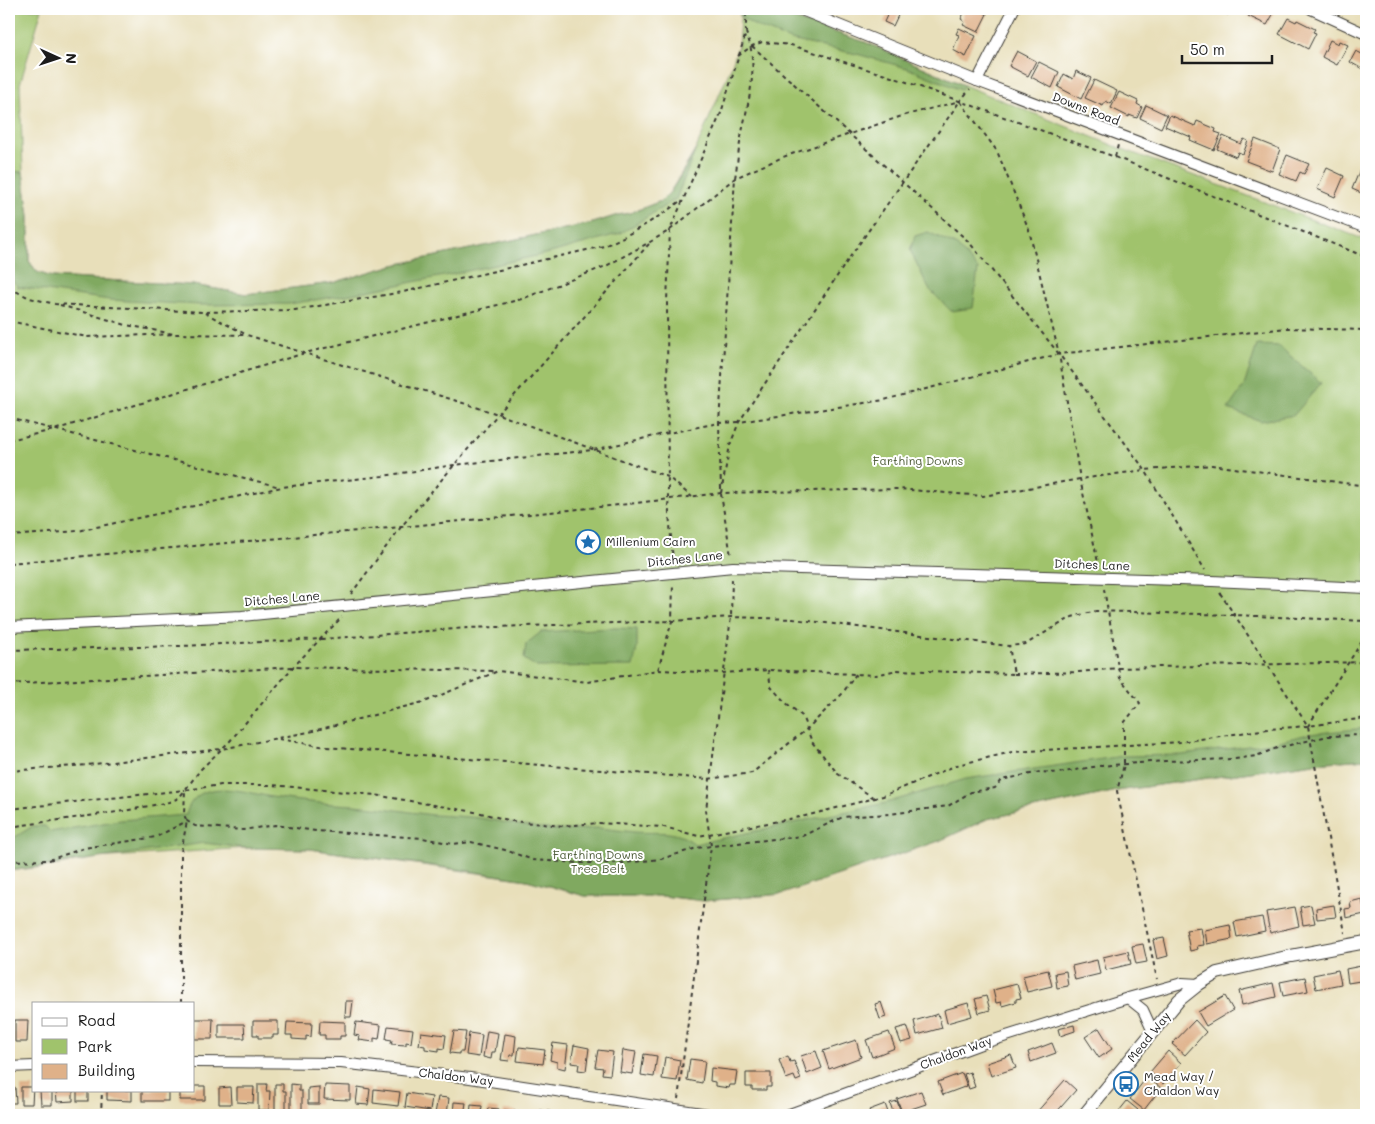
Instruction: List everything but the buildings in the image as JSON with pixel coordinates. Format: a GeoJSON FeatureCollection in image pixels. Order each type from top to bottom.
{"type":"FeatureCollection","features":[{"type":"Feature","properties":{"kind":"street","name":"Downs Road"},"geometry":{"type":"LineString","coordinates":[[799,9],[977,81],[1366,228]]}},
{"type":"Feature","properties":{"kind":"street"},"geometry":{"type":"LineString","coordinates":[[977,81],[1014,9]]}},
{"type":"Feature","properties":{"kind":"street"},"geometry":{"type":"LineString","coordinates":[[1311,9],[1366,34]]}},
{"type":"Feature","properties":{"kind":"street","name":"Ditches Lane"},"geometry":{"type":"LineString","coordinates":[[9,627],[242,616],[733,567],[1102,577],[1366,588]]}},
{"type":"Feature","properties":{"kind":"street","name":"Chaldon Way"},"geometry":{"type":"LineString","coordinates":[[787,1115],[978,1045],[1128,998],[1182,983],[1199,984],[1217,973],[1290,956],[1366,942]]}},
{"type":"Feature","properties":{"kind":"street","name":"Mead Way"},"geometry":{"type":"LineString","coordinates":[[1084,1115],[1179,1000],[1199,984]]}},
{"type":"Feature","properties":{"kind":"street"},"geometry":{"type":"LineString","coordinates":[[1128,998],[1143,1010],[1153,1032]]}},
{"type":"Feature","properties":{"kind":"street","name":"Chaldon Way"},"geometry":{"type":"LineString","coordinates":[[195,1062],[341,1063],[470,1078],[715,1115]]}},
{"type":"Feature","properties":{"kind":"street"},"geometry":{"type":"LineString","coordinates":[[9,1067],[32,1066]]}},
{"type":"Feature","properties":{"kind":"path"},"geometry":{"type":"LineString","coordinates":[[9,14],[10,9]]}},
{"type":"Feature","properties":{"kind":"path"},"geometry":{"type":"LineString","coordinates":[[658,670],[672,621],[673,572],[668,500],[667,301],[670,230],[681,201],[721,113],[746,32],[746,9]]}},
{"type":"Feature","properties":{"kind":"path"},"geometry":{"type":"LineString","coordinates":[[738,56],[752,46],[762,42],[790,45],[901,80],[1115,157],[1366,257]]}},
{"type":"Feature","properties":{"kind":"path"},"geometry":{"type":"LineString","coordinates":[[752,46],[969,242],[1059,354],[1145,470],[1212,581],[1308,726],[1348,946]]}},
{"type":"Feature","properties":{"kind":"path"},"geometry":{"type":"LineString","coordinates":[[721,493],[730,445],[739,422],[850,257],[960,101],[977,81]]}},
{"type":"Feature","properties":{"kind":"path"},"geometry":{"type":"LineString","coordinates":[[9,440],[54,430],[305,353],[522,299],[606,266],[650,242],[670,230],[735,178],[784,157],[902,116],[960,101]]}},
{"type":"Feature","properties":{"kind":"path"},"geometry":{"type":"LineString","coordinates":[[960,101],[997,151],[1029,230],[1059,354],[1080,479],[1102,577],[1120,678],[1140,703],[1124,723],[1124,765],[1117,791],[1159,989]]}},
{"type":"Feature","properties":{"kind":"path"},"geometry":{"type":"LineString","coordinates":[[55,304],[203,312],[295,310],[403,292],[604,246],[628,236],[658,219],[681,201]]}},
{"type":"Feature","properties":{"kind":"path"},"geometry":{"type":"LineString","coordinates":[[9,828],[124,811],[169,802],[179,798],[201,769],[293,667],[341,620],[348,606],[351,593],[401,527],[650,242]]}},
{"type":"Feature","properties":{"kind":"path"},"geometry":{"type":"LineString","coordinates":[[9,288],[30,298],[126,325],[179,334]]}},
{"type":"Feature","properties":{"kind":"path"},"geometry":{"type":"LineString","coordinates":[[203,312],[247,335],[498,414],[668,478],[692,497]]}},
{"type":"Feature","properties":{"kind":"path"},"geometry":{"type":"LineString","coordinates":[[9,321],[87,337],[179,334],[247,335]]}},
{"type":"Feature","properties":{"kind":"path"},"geometry":{"type":"LineString","coordinates":[[9,536],[78,531],[282,487],[383,476],[454,465],[593,450],[719,423],[739,422],[884,400],[1059,354],[1287,328],[1366,330]]}},
{"type":"Feature","properties":{"kind":"path"},"geometry":{"type":"LineString","coordinates":[[9,418],[282,487]]}},
{"type":"Feature","properties":{"kind":"path"},"geometry":{"type":"LineString","coordinates":[[9,562],[401,527],[721,493],[898,489],[983,496],[1145,470],[1212,465],[1366,486]]}},
{"type":"Feature","properties":{"kind":"path"},"geometry":{"type":"LineString","coordinates":[[9,650],[182,646],[322,639],[468,628],[672,621],[731,617],[793,619],[1009,646],[1026,644],[1072,617],[1096,611],[1366,621]]}},
{"type":"Feature","properties":{"kind":"path"},"geometry":{"type":"LineString","coordinates":[[1308,726],[1366,635]]}},
{"type":"Feature","properties":{"kind":"path"},"geometry":{"type":"LineString","coordinates":[[1009,646],[1014,674]]}},
{"type":"Feature","properties":{"kind":"path"},"geometry":{"type":"LineString","coordinates":[[9,684],[293,667],[498,671],[587,682],[658,670],[723,672],[768,670],[876,675],[897,670],[1014,674],[1079,672],[1118,668],[1366,662]]}},
{"type":"Feature","properties":{"kind":"path"},"geometry":{"type":"LineString","coordinates":[[768,670],[771,687],[802,716],[812,742],[838,774],[874,798]]}},
{"type":"Feature","properties":{"kind":"path"},"geometry":{"type":"LineString","coordinates":[[9,771],[87,765],[221,749],[309,732],[427,701],[498,671]]}},
{"type":"Feature","properties":{"kind":"path"},"geometry":{"type":"LineString","coordinates":[[277,738],[326,747],[708,779],[752,773],[807,729],[842,694],[856,674]]}},
{"type":"Feature","properties":{"kind":"path"},"geometry":{"type":"LineString","coordinates":[[9,809],[221,785],[272,785],[375,795],[481,813],[512,821],[563,826],[599,823],[664,827],[698,836],[805,816],[874,798],[956,765],[1012,752],[1180,742],[1268,729],[1366,718]]}},
{"type":"Feature","properties":{"kind":"path"},"geometry":{"type":"LineString","coordinates":[[185,790],[184,815],[187,821],[195,826],[243,830],[276,825],[335,832],[423,838],[453,844],[471,842],[505,850],[533,860],[624,863],[661,859],[697,848],[802,836],[843,817],[890,814],[948,806],[972,792],[995,788],[1001,780],[1040,772],[1058,773],[1099,766],[1182,760],[1235,759],[1256,756],[1277,748],[1328,736],[1366,735]]}},
{"type":"Feature","properties":{"kind":"path"},"geometry":{"type":"LineString","coordinates":[[9,861],[49,860],[84,848],[156,837],[187,821]]}},
{"type":"Feature","properties":{"kind":"path"},"geometry":{"type":"LineString","coordinates":[[180,1002],[180,852],[187,821]]}},
{"type":"Feature","properties":{"kind":"path"},"geometry":{"type":"LineString","coordinates":[[101,1115],[102,1092]]}},
{"type":"Feature","properties":{"kind":"green space","name":"Farthing Downs"},"geometry":{"type":"Polygon","coordinates":[[[9,9],[42,9],[20,84],[23,172],[29,216],[29,261],[37,272],[52,277],[193,285],[246,294],[332,283],[394,265],[593,223],[630,213],[661,201],[670,192],[696,149],[732,65],[738,46],[741,9],[763,9],[865,42],[971,88],[1117,147],[1366,240],[1366,759],[1314,763],[1117,791],[987,819],[939,841],[782,894],[704,901],[663,896],[585,896],[527,880],[310,849],[246,848],[96,858],[9,871],[9,9]]]}},
{"type":"Feature","properties":{"kind":"green space"},"geometry":{"type":"Polygon","coordinates":[[[740,9],[763,9],[865,42],[964,85],[961,90],[907,68],[857,54],[790,40],[755,26],[740,17],[740,9]]]}},
{"type":"Feature","properties":{"kind":"green space"},"geometry":{"type":"Polygon","coordinates":[[[696,149],[676,199],[621,233],[554,252],[346,295],[289,304],[201,305],[110,300],[18,287],[9,276],[9,210],[12,203],[9,191],[9,171],[23,172],[29,216],[29,261],[37,272],[52,277],[193,285],[246,294],[332,283],[394,265],[593,223],[630,213],[661,201],[670,192],[696,149]]]}},
{"type":"Feature","properties":{"kind":"green space"},"geometry":{"type":"Polygon","coordinates":[[[928,232],[957,246],[978,269],[973,308],[951,311],[929,289],[910,250],[915,236],[928,232]]]}},
{"type":"Feature","properties":{"kind":"green space"},"geometry":{"type":"Polygon","coordinates":[[[1257,345],[1279,346],[1321,383],[1294,415],[1261,421],[1228,409],[1244,386],[1257,345]]]}},
{"type":"Feature","properties":{"kind":"green space"},"geometry":{"type":"Polygon","coordinates":[[[616,628],[637,629],[637,648],[633,666],[537,667],[524,659],[526,644],[541,632],[616,628]]]}},
{"type":"Feature","properties":{"kind":"green space","name":"Farthing Downs Tree Belt"},"geometry":{"type":"Polygon","coordinates":[[[1366,728],[1366,759],[1314,763],[1117,791],[987,819],[939,841],[782,894],[704,901],[663,896],[585,896],[527,880],[450,868],[310,849],[246,848],[204,843],[9,871],[9,840],[33,826],[45,826],[50,832],[121,820],[186,815],[192,802],[201,794],[212,790],[225,789],[297,801],[364,806],[433,815],[473,817],[551,829],[599,828],[666,833],[680,836],[695,844],[886,803],[966,779],[1123,756],[1182,755],[1271,743],[1309,734],[1366,728]]]}},
{"type":"Feature","properties":{"kind":"place","name":"Millenium Cairn"},"geometry":{"type":"Point","coordinates":[588,542]}},
{"type":"Feature","properties":{"kind":"place","name":"Mead Way / Chaldon Way"},"geometry":{"type":"Point","coordinates":[1126,1084]}}]}
